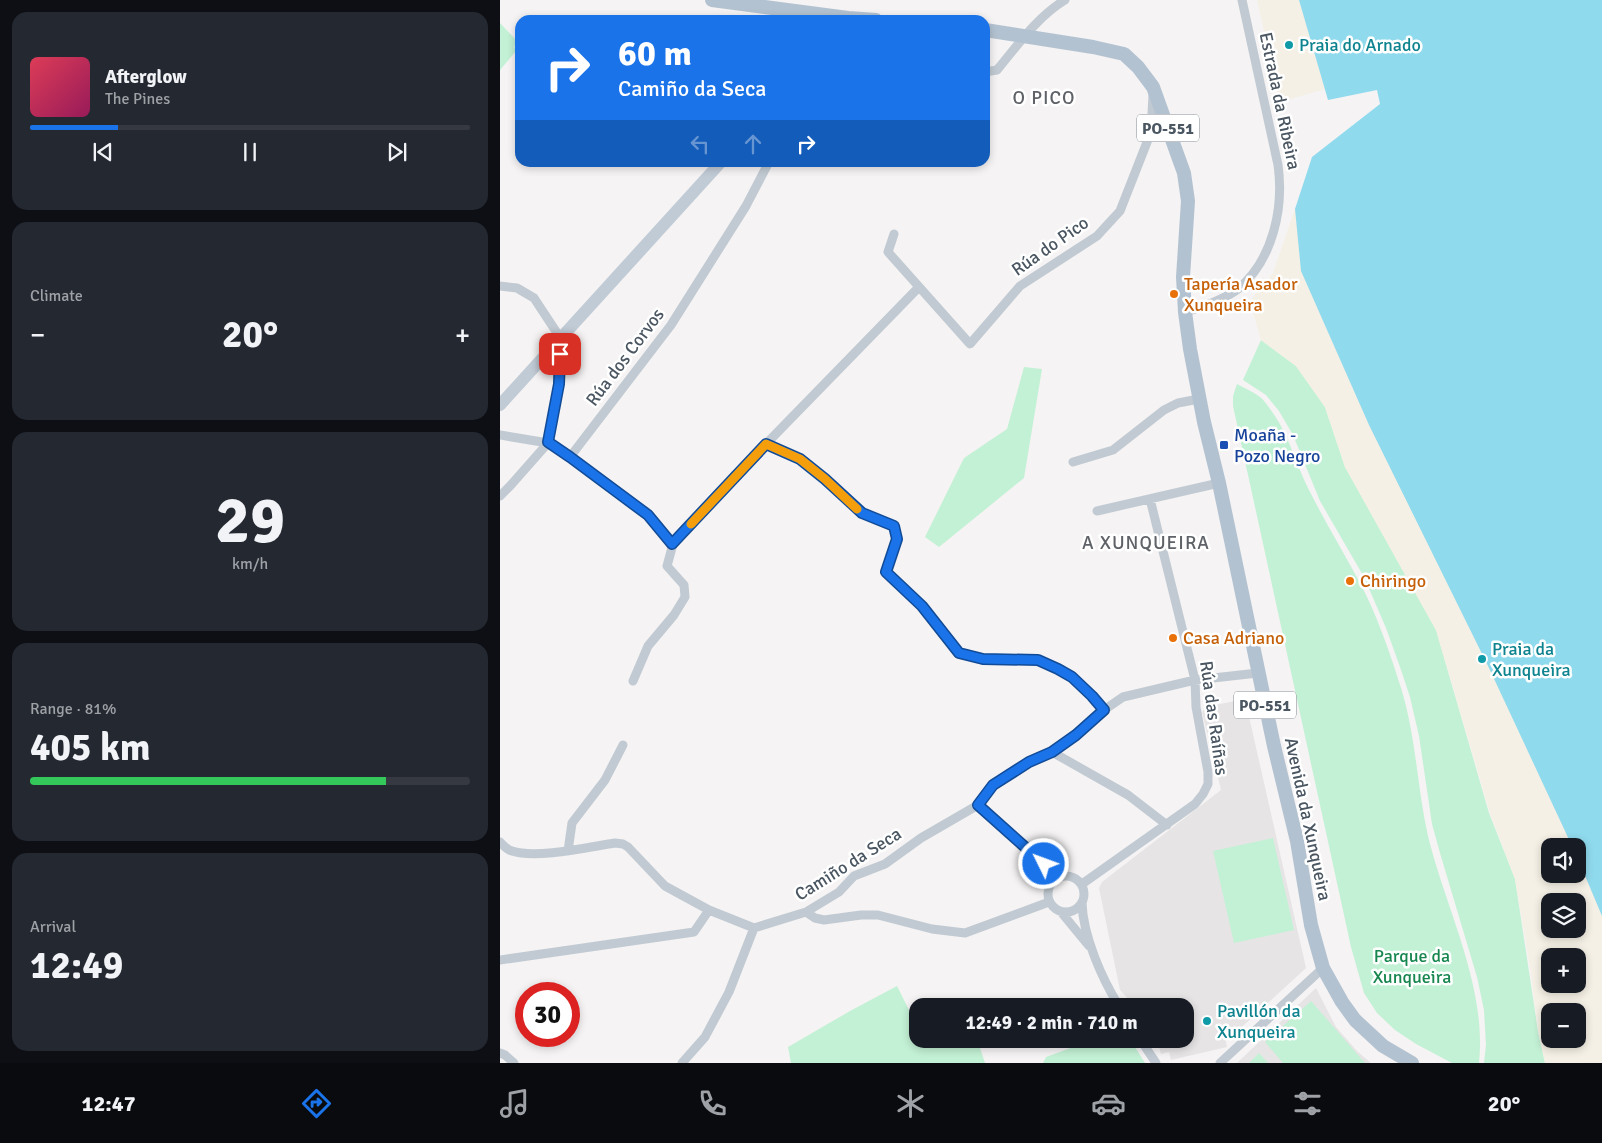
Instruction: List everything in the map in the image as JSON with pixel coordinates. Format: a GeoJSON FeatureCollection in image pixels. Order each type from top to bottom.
{"type":"FeatureCollection","features":[{"type":"Feature","properties":{"kind":"main road"},"geometry":{"type":"LineString","coordinates":[[712,0],[819,15]]}},
{"type":"Feature","properties":{"kind":"main road","name":"PO-551"},"geometry":{"type":"LineString","coordinates":[[990,31],[1124,54],[1138,67],[1153,87],[1184,173],[1187,191],[1183,277],[1185,312]]}},
{"type":"Feature","properties":{"kind":"main road","name":"Avenida da Xunqueira"},"geometry":{"type":"LineString","coordinates":[[1185,312],[1199,399],[1219,483],[1274,746],[1297,843],[1311,926],[1323,968],[1342,1002],[1355,1020],[1383,1046],[1412,1063]]}},
{"type":"Feature","properties":{"kind":"street"},"geometry":{"type":"LineString","coordinates":[[990,71],[997,70],[1025,36],[1056,5],[1065,0]]}},
{"type":"Feature","properties":{"kind":"street","name":"Estrada da Ribeira"},"geometry":{"type":"LineString","coordinates":[[1185,312],[1223,298],[1247,280],[1260,263],[1268,248],[1279,211],[1280,181],[1278,165],[1242,0]]}},
{"type":"Feature","properties":{"kind":"street","name":"Rúa do Pico"},"geometry":{"type":"LineString","coordinates":[[894,234],[888,252],[970,344],[1020,286],[1097,236],[1120,211],[1151,132],[1153,87]]}},
{"type":"Feature","properties":{"kind":"street"},"geometry":{"type":"LineString","coordinates":[[500,405],[716,167]]}},
{"type":"Feature","properties":{"kind":"street","name":"Rúa dos Corvos"},"geometry":{"type":"LineString","coordinates":[[570,457],[671,325],[746,206],[766,167]]}},
{"type":"Feature","properties":{"kind":"street"},"geometry":{"type":"LineString","coordinates":[[500,286],[517,288],[534,298],[561,339]]}},
{"type":"Feature","properties":{"kind":"street"},"geometry":{"type":"LineString","coordinates":[[633,681],[648,646],[674,615],[685,598],[684,585],[667,566],[672,544],[766,444],[919,287]]}},
{"type":"Feature","properties":{"kind":"street","name":"Rúa dos Corvos"},"geometry":{"type":"LineString","coordinates":[[548,442],[559,384],[561,339]]}},
{"type":"Feature","properties":{"kind":"street"},"geometry":{"type":"LineString","coordinates":[[1073,462],[1113,450],[1164,410],[1178,403],[1199,399]]}},
{"type":"Feature","properties":{"kind":"street"},"geometry":{"type":"LineString","coordinates":[[500,435],[548,442],[648,515],[672,544]]}},
{"type":"Feature","properties":{"kind":"street"},"geometry":{"type":"LineString","coordinates":[[500,496],[548,442]]}},
{"type":"Feature","properties":{"kind":"street"},"geometry":{"type":"LineString","coordinates":[[766,444],[800,459],[862,513],[894,526],[897,539],[886,572],[922,606],[959,653],[983,659],[1038,660],[1072,677],[1104,710]]}},
{"type":"Feature","properties":{"kind":"street"},"geometry":{"type":"LineString","coordinates":[[1097,511],[1219,483]]}},
{"type":"Feature","properties":{"kind":"street","name":"Rúa das Raíñas"},"geometry":{"type":"LineString","coordinates":[[1082,884],[1195,804],[1208,784],[1208,772],[1196,707],[1195,680],[1150,499]]}},
{"type":"Feature","properties":{"kind":"street","name":"Camiño da Seca"},"geometry":{"type":"LineString","coordinates":[[754,928],[806,912],[839,892],[854,876],[885,864],[921,838],[978,805],[993,785],[1029,762],[1052,752],[1123,697],[1195,680],[1258,673]]}},
{"type":"Feature","properties":{"kind":"street"},"geometry":{"type":"LineString","coordinates":[[568,850],[572,824],[605,780],[623,745]]}},
{"type":"Feature","properties":{"kind":"street"},"geometry":{"type":"LineString","coordinates":[[1052,752],[1128,795],[1167,825]]}},
{"type":"Feature","properties":{"kind":"street"},"geometry":{"type":"LineString","coordinates":[[978,805],[1044,864],[1056,878]]}},
{"type":"Feature","properties":{"kind":"street"},"geometry":{"type":"LineString","coordinates":[[500,842],[510,851],[534,854],[615,843],[623,844],[665,886],[709,910],[754,928],[729,992],[705,1036],[682,1063]]}},
{"type":"Feature","properties":{"kind":"street"},"geometry":{"type":"LineString","coordinates":[[1090,948],[1082,914],[1084,897],[1082,884],[1073,877],[1061,876],[1056,878],[1049,886],[1047,892],[1049,902],[1069,920],[1090,948],[1114,998]]}},
{"type":"Feature","properties":{"kind":"street"},"geometry":{"type":"LineString","coordinates":[[806,912],[815,918],[824,920],[861,915],[878,915],[932,929],[964,933],[1049,902]]}},
{"type":"Feature","properties":{"kind":"street"},"geometry":{"type":"LineString","coordinates":[[1061,912],[1073,911],[1082,904]]}},
{"type":"Feature","properties":{"kind":"street"},"geometry":{"type":"LineString","coordinates":[[500,960],[694,932],[709,910]]}},
{"type":"Feature","properties":{"kind":"street"},"geometry":{"type":"LineString","coordinates":[[1220,1063],[1323,968]]}},
{"type":"Feature","properties":{"kind":"street"},"geometry":{"type":"LineString","coordinates":[[1146,1048],[1156,1063]]}},
{"type":"Feature","properties":{"kind":"street"},"geometry":{"type":"LineString","coordinates":[[500,1053],[514,1063]]}},
{"type":"Feature","properties":{"kind":"shaded area"},"geometry":{"type":"Polygon","coordinates":[[[1245,699],[1306,968],[1233,1035],[1225,1037],[1227,1047],[1171,1060],[1169,1052],[1161,1054],[1159,1048],[1194,1048],[1194,998],[1128,998],[1120,990],[1099,888],[1102,882],[1221,790],[1202,712],[1206,707],[1245,699]]]}},
{"type":"Feature","properties":{"kind":"shaded area"},"geometry":{"type":"Polygon","coordinates":[[[1316,988],[1336,1027],[1357,1051],[1371,1063],[1237,1063],[1316,988]]]}},
{"type":"Feature","properties":{"kind":"green space"},"geometry":{"type":"Polygon","coordinates":[[[500,23],[515,39],[515,52],[500,70],[500,23]]]}},
{"type":"Feature","properties":{"kind":"green space"},"geometry":{"type":"Polygon","coordinates":[[[1261,340],[1296,366],[1325,407],[1345,467],[1436,630],[1489,813],[1515,879],[1538,1031],[1545,1063],[1484,1063],[1486,1045],[1484,1010],[1477,977],[1432,824],[1419,736],[1410,697],[1400,667],[1364,577],[1320,501],[1293,435],[1279,411],[1266,395],[1243,380],[1261,340]]]}},
{"type":"Feature","properties":{"kind":"green space"},"geometry":{"type":"Polygon","coordinates":[[[1024,367],[1042,369],[1024,478],[939,547],[925,537],[964,458],[1007,429],[1024,367]]]}},
{"type":"Feature","properties":{"kind":"green space","name":"Parque da Xunqueira"},"geometry":{"type":"Polygon","coordinates":[[[1237,384],[1261,398],[1277,419],[1321,514],[1366,595],[1388,648],[1410,724],[1428,836],[1471,977],[1477,1005],[1480,1034],[1479,1063],[1452,1063],[1416,1044],[1395,1030],[1377,1013],[1364,993],[1351,947],[1233,406],[1233,396],[1237,384]]]}},
{"type":"Feature","properties":{"kind":"green space"},"geometry":{"type":"Polygon","coordinates":[[[1273,838],[1294,930],[1234,943],[1213,851],[1273,838]]]}},
{"type":"Feature","properties":{"kind":"green space"},"geometry":{"type":"Polygon","coordinates":[[[897,986],[909,1010],[909,1048],[980,1048],[985,1063],[791,1063],[788,1047],[897,986]]]}},
{"type":"Feature","properties":{"kind":"green space"},"geometry":{"type":"Polygon","coordinates":[[[1311,1001],[1365,1063],[1283,1063],[1265,1042],[1311,1001]]]}},
{"type":"Feature","properties":{"kind":"green space"},"geometry":{"type":"Polygon","coordinates":[[[1070,1048],[1136,1048],[1145,1063],[1043,1063],[1046,1057],[1070,1048]]]}},
{"type":"Feature","properties":{"kind":"green space"},"geometry":{"type":"Polygon","coordinates":[[[1259,1053],[1268,1063],[1249,1063],[1259,1053]]]}},
{"type":"Feature","properties":{"kind":"sand","name":"Praia do Arnado"},"geometry":{"type":"Polygon","coordinates":[[[1257,0],[1299,0],[1325,89],[1280,102],[1257,0]]]}},
{"type":"Feature","properties":{"kind":"sand","name":"Praia da Xunqueira"},"geometry":{"type":"Polygon","coordinates":[[[1295,209],[1602,842],[1602,1063],[1545,1063],[1542,1048],[1586,1048],[1586,1003],[1541,1003],[1541,1045],[1515,879],[1490,813],[1436,630],[1345,467],[1325,407],[1296,366],[1261,340],[1250,301],[1273,273],[1295,209]]]}},
{"type":"Feature","properties":{"kind":"water"},"geometry":{"type":"Polygon","coordinates":[[[1299,0],[1602,0],[1602,916],[1586,878],[1586,838],[1568,838],[1489,668],[1369,425],[1301,271],[1295,209],[1312,157],[1380,104],[1377,90],[1328,100],[1299,0]]]}},
{"type":"Feature","properties":{"kind":"slow traffic"},"geometry":{"type":"LineString","coordinates":[[691,524],[766,444],[800,459],[857,509]]}},
{"type":"Feature","properties":{"kind":"place","name":"Praia do Arnado"},"geometry":{"type":"Point","coordinates":[1289,45]}},
{"type":"Feature","properties":{"kind":"place","name":"Tapería Asador Xunqueira"},"geometry":{"type":"Point","coordinates":[1174,294]}},
{"type":"Feature","properties":{"kind":"place","name":"Moaña - Pozo Negro"},"geometry":{"type":"Point","coordinates":[1224,445]}},
{"type":"Feature","properties":{"kind":"place","name":"Chiringo"},"geometry":{"type":"Point","coordinates":[1350,581]}},
{"type":"Feature","properties":{"kind":"place","name":"Casa Adriano"},"geometry":{"type":"Point","coordinates":[1173,638]}},
{"type":"Feature","properties":{"kind":"place","name":"Praia da Xunqueira"},"geometry":{"type":"Point","coordinates":[1482,659]}},
{"type":"Feature","properties":{"kind":"place","name":"Pavillón da Xunqueira"},"geometry":{"type":"Point","coordinates":[1207,1021]}},
{"type":"Feature","properties":{"kind":"district","name":"O PICO"},"geometry":{"type":"Point","coordinates":[1044,97]}},
{"type":"Feature","properties":{"kind":"district","name":"A XUNQUEIRA"},"geometry":{"type":"Point","coordinates":[1146,542]}},
{"type":"Feature","properties":{"kind":"route"},"geometry":{"type":"LineString","coordinates":[[560,354],[559,384],[548,442],[648,515],[672,544],[766,444],[800,459],[862,513],[894,526],[897,539],[886,572],[922,606],[959,653],[983,659],[1038,660],[1072,677],[1092,696],[1104,710],[1076,735],[1052,752],[1029,762],[993,785],[978,805],[1044,864]]}}]}
